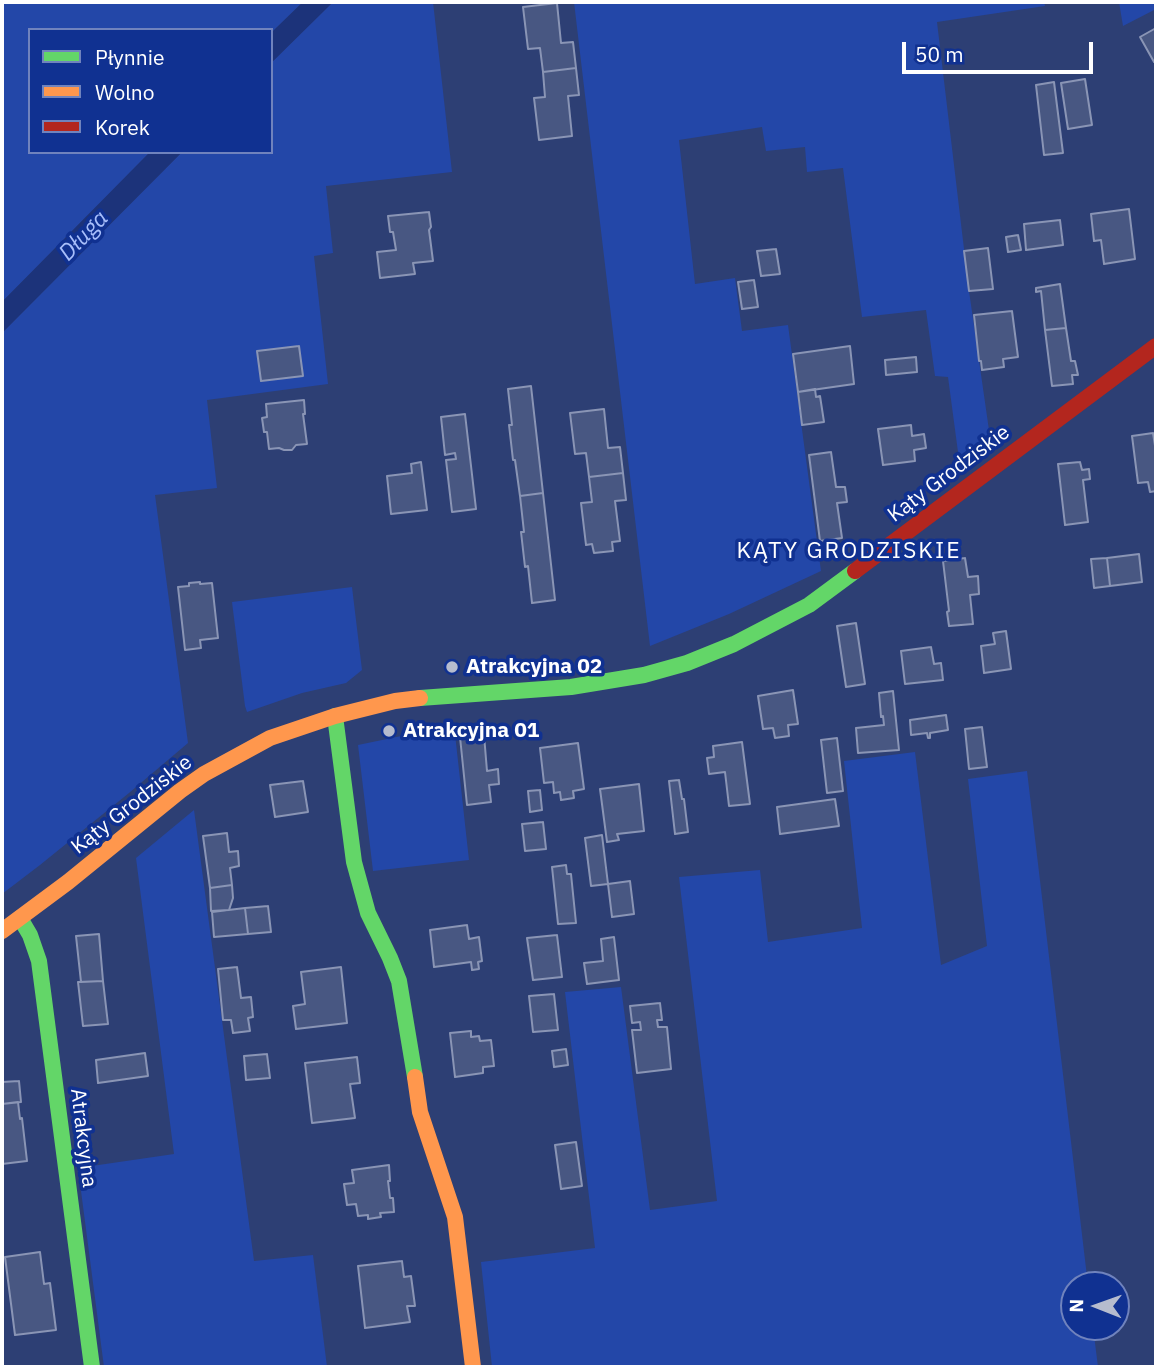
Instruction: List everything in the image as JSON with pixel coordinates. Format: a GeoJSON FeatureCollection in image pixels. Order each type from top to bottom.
{"type":"FeatureCollection","features":[{"type":"Feature","properties":{"kind":"street","name":"Kąty Grodziskie"},"geometry":{"type":"LineString","coordinates":[[2,931],[68,882],[180,791],[204,774],[270,738],[335,716],[421,697],[545,690],[644,675],[687,663],[734,644],[809,605],[1156,346]]}},
{"type":"Feature","properties":{"kind":"street"},"geometry":{"type":"LineString","coordinates":[[335,716],[354,862],[368,913],[398,981],[420,1112],[455,1217],[473,1367]]}},
{"type":"Feature","properties":{"kind":"street","name":"Atrakcyjna"},"geometry":{"type":"LineString","coordinates":[[19,918],[30,935],[39,961],[92,1367]]}},
{"type":"Feature","properties":{"kind":"shaded area"},"geometry":{"type":"Polygon","coordinates":[[[2,2],[303,2],[273,31],[273,28],[28,28],[28,154],[148,154],[2,302],[2,2]]]}},
{"type":"Feature","properties":{"kind":"shaded area"},"geometry":{"type":"Polygon","coordinates":[[[333,2],[433,2],[452,172],[326,186],[333,253],[314,256],[328,384],[207,400],[217,488],[155,495],[188,743],[2,894],[2,333],[180,154],[273,154],[273,61],[333,2]]]}},
{"type":"Feature","properties":{"kind":"shaded area"},"geometry":{"type":"Polygon","coordinates":[[[574,2],[1044,2],[1045,6],[937,22],[969,291],[991,444],[960,467],[948,377],[935,376],[926,310],[862,317],[843,168],[807,172],[805,147],[766,151],[762,127],[679,140],[695,284],[735,278],[742,331],[788,325],[821,571],[729,614],[650,646],[574,2]]]}},
{"type":"Feature","properties":{"kind":"shaded area"},"geometry":{"type":"Polygon","coordinates":[[[1119,2],[1156,2],[1156,9],[1123,26],[1119,2]]]}},
{"type":"Feature","properties":{"kind":"shaded area"},"geometry":{"type":"Polygon","coordinates":[[[352,587],[362,670],[346,683],[302,693],[247,712],[232,602],[352,587]]]}},
{"type":"Feature","properties":{"kind":"shaded area"},"geometry":{"type":"Polygon","coordinates":[[[454,725],[469,860],[373,871],[358,745],[454,725]]]}},
{"type":"Feature","properties":{"kind":"shaded area"},"geometry":{"type":"Polygon","coordinates":[[[915,752],[941,965],[987,946],[968,779],[1027,771],[1086,1271],[1060,1271],[1060,1341],[1095,1341],[1098,1367],[492,1367],[481,1262],[595,1248],[565,992],[621,987],[650,1210],[717,1201],[679,877],[760,870],[768,942],[862,928],[844,761],[915,752]]]}},
{"type":"Feature","properties":{"kind":"shaded area"},"geometry":{"type":"Polygon","coordinates":[[[194,810],[254,1261],[313,1255],[327,1367],[104,1367],[78,1168],[174,1154],[136,858],[194,810]]]}},
{"type":"Feature","properties":{"kind":"water"},"geometry":{"type":"Polygon","coordinates":[[[303,2],[333,2],[273,61],[273,31],[303,2]]]}},
{"type":"Feature","properties":{"kind":"water","name":"Długa"},"geometry":{"type":"Polygon","coordinates":[[[148,154],[180,154],[2,333],[2,302],[148,154]]]}},
{"type":"Feature","properties":{"kind":"building"},"geometry":{"type":"Polygon","coordinates":[[[557,3],[561,43],[573,42],[576,68],[543,72],[540,48],[528,49],[523,7],[557,3]]]}},
{"type":"Feature","properties":{"kind":"building"},"geometry":{"type":"Polygon","coordinates":[[[1156,28],[1156,61],[1154,62],[1140,37],[1156,28]]]}},
{"type":"Feature","properties":{"kind":"building"},"geometry":{"type":"Polygon","coordinates":[[[576,68],[579,95],[568,96],[572,136],[539,140],[534,98],[545,97],[543,72],[576,68]]]}},
{"type":"Feature","properties":{"kind":"building"},"geometry":{"type":"Polygon","coordinates":[[[1085,79],[1092,125],[1068,129],[1061,83],[1085,79]]]}},
{"type":"Feature","properties":{"kind":"building"},"geometry":{"type":"Polygon","coordinates":[[[1054,82],[1063,153],[1044,155],[1036,85],[1054,82]]]}},
{"type":"Feature","properties":{"kind":"building"},"geometry":{"type":"Polygon","coordinates":[[[1129,209],[1135,259],[1104,264],[1101,240],[1094,241],[1091,214],[1129,209]]]}},
{"type":"Feature","properties":{"kind":"building"},"geometry":{"type":"Polygon","coordinates":[[[429,212],[433,261],[413,263],[415,274],[380,278],[377,252],[396,250],[388,216],[429,212]]]}},
{"type":"Feature","properties":{"kind":"building"},"geometry":{"type":"Polygon","coordinates":[[[1060,220],[1063,245],[1026,250],[1024,224],[1060,220]]]}},
{"type":"Feature","properties":{"kind":"building"},"geometry":{"type":"Polygon","coordinates":[[[1018,235],[1021,250],[1008,252],[1006,237],[1018,235]]]}},
{"type":"Feature","properties":{"kind":"building"},"geometry":{"type":"Polygon","coordinates":[[[988,248],[993,289],[969,291],[964,251],[988,248]]]}},
{"type":"Feature","properties":{"kind":"building"},"geometry":{"type":"Polygon","coordinates":[[[776,249],[780,274],[761,276],[757,251],[776,249]]]}},
{"type":"Feature","properties":{"kind":"building"},"geometry":{"type":"Polygon","coordinates":[[[754,280],[758,307],[742,309],[738,282],[754,280]]]}},
{"type":"Feature","properties":{"kind":"building"},"geometry":{"type":"Polygon","coordinates":[[[1060,284],[1066,328],[1045,330],[1041,291],[1036,292],[1036,288],[1060,284]]]}},
{"type":"Feature","properties":{"kind":"building"},"geometry":{"type":"Polygon","coordinates":[[[1012,311],[1018,357],[1003,359],[1004,367],[982,370],[974,315],[1012,311]]]}},
{"type":"Feature","properties":{"kind":"building"},"geometry":{"type":"Polygon","coordinates":[[[1066,328],[1071,361],[1075,361],[1078,375],[1072,375],[1073,384],[1052,386],[1045,330],[1066,328]]]}},
{"type":"Feature","properties":{"kind":"building"},"geometry":{"type":"Polygon","coordinates":[[[299,346],[303,376],[261,381],[257,351],[299,346]]]}},
{"type":"Feature","properties":{"kind":"building"},"geometry":{"type":"Polygon","coordinates":[[[850,346],[854,384],[798,392],[793,354],[850,346]]]}},
{"type":"Feature","properties":{"kind":"building"},"geometry":{"type":"Polygon","coordinates":[[[916,357],[917,372],[886,375],[885,360],[916,357]]]}},
{"type":"Feature","properties":{"kind":"building"},"geometry":{"type":"Polygon","coordinates":[[[531,386],[543,493],[520,496],[509,425],[512,425],[508,389],[531,386]]]}},
{"type":"Feature","properties":{"kind":"building"},"geometry":{"type":"Polygon","coordinates":[[[815,389],[816,397],[820,396],[824,422],[802,425],[798,392],[815,389]]]}},
{"type":"Feature","properties":{"kind":"building"},"geometry":{"type":"Polygon","coordinates":[[[304,400],[307,444],[296,445],[292,450],[269,449],[262,418],[267,417],[266,404],[304,400]]]}},
{"type":"Feature","properties":{"kind":"building"},"geometry":{"type":"Polygon","coordinates":[[[604,409],[608,448],[620,447],[623,473],[589,477],[586,453],[575,454],[570,413],[604,409]]]}},
{"type":"Feature","properties":{"kind":"building"},"geometry":{"type":"Polygon","coordinates":[[[465,414],[476,509],[452,512],[446,460],[456,459],[455,453],[445,455],[441,417],[465,414]]]}},
{"type":"Feature","properties":{"kind":"building"},"geometry":{"type":"Polygon","coordinates":[[[911,425],[912,436],[924,434],[926,448],[914,450],[915,461],[883,465],[878,429],[911,425]]]}},
{"type":"Feature","properties":{"kind":"building"},"geometry":{"type":"Polygon","coordinates":[[[1153,433],[1156,491],[1150,492],[1148,482],[1138,483],[1132,436],[1153,433]]]}},
{"type":"Feature","properties":{"kind":"building"},"geometry":{"type":"Polygon","coordinates":[[[831,452],[836,487],[845,487],[847,502],[837,503],[842,538],[820,541],[809,455],[831,452]]]}},
{"type":"Feature","properties":{"kind":"building"},"geometry":{"type":"Polygon","coordinates":[[[421,462],[427,510],[391,514],[387,476],[412,473],[411,464],[421,462]]]}},
{"type":"Feature","properties":{"kind":"building"},"geometry":{"type":"Polygon","coordinates":[[[1080,462],[1082,470],[1089,469],[1090,479],[1083,480],[1088,522],[1065,525],[1058,464],[1080,462]]]}},
{"type":"Feature","properties":{"kind":"building"},"geometry":{"type":"Polygon","coordinates":[[[623,473],[626,500],[615,501],[620,541],[612,542],[613,551],[594,553],[592,544],[586,545],[581,503],[592,502],[589,477],[623,473]]]}},
{"type":"Feature","properties":{"kind":"building"},"geometry":{"type":"Polygon","coordinates":[[[543,493],[555,600],[532,603],[521,532],[524,532],[520,496],[543,493]]]}},
{"type":"Feature","properties":{"kind":"building"},"geometry":{"type":"Polygon","coordinates":[[[1139,554],[1142,582],[1110,586],[1107,558],[1139,554]]]}},
{"type":"Feature","properties":{"kind":"building"},"geometry":{"type":"Polygon","coordinates":[[[965,558],[968,577],[978,576],[979,594],[970,595],[973,624],[949,626],[943,561],[965,558]]]}},
{"type":"Feature","properties":{"kind":"building"},"geometry":{"type":"Polygon","coordinates":[[[1107,558],[1110,586],[1094,588],[1091,559],[1107,558]]]}},
{"type":"Feature","properties":{"kind":"building"},"geometry":{"type":"Polygon","coordinates":[[[200,582],[212,583],[218,638],[200,640],[201,648],[185,650],[178,587],[200,582]]]}},
{"type":"Feature","properties":{"kind":"building"},"geometry":{"type":"Polygon","coordinates":[[[856,623],[865,684],[846,687],[837,626],[856,623]]]}},
{"type":"Feature","properties":{"kind":"building"},"geometry":{"type":"Polygon","coordinates":[[[1006,631],[1011,669],[984,673],[981,646],[995,644],[993,633],[1006,631]]]}},
{"type":"Feature","properties":{"kind":"building"},"geometry":{"type":"Polygon","coordinates":[[[931,647],[934,664],[941,663],[943,680],[905,684],[901,651],[931,647]]]}},
{"type":"Feature","properties":{"kind":"building"},"geometry":{"type":"Polygon","coordinates":[[[793,690],[798,724],[788,725],[789,736],[775,738],[773,728],[763,729],[758,696],[793,690]]]}},
{"type":"Feature","properties":{"kind":"building"},"geometry":{"type":"Polygon","coordinates":[[[893,691],[899,750],[858,753],[856,728],[884,725],[879,693],[893,691]]]}},
{"type":"Feature","properties":{"kind":"building"},"geometry":{"type":"Polygon","coordinates":[[[946,715],[948,730],[930,733],[930,738],[927,733],[911,735],[910,720],[946,715]]]}},
{"type":"Feature","properties":{"kind":"building"},"geometry":{"type":"Polygon","coordinates":[[[982,727],[987,767],[969,769],[965,729],[982,727]]]}},
{"type":"Feature","properties":{"kind":"building"},"geometry":{"type":"Polygon","coordinates":[[[484,735],[487,771],[498,769],[499,784],[489,785],[491,802],[467,805],[460,737],[484,735]]]}},
{"type":"Feature","properties":{"kind":"building"},"geometry":{"type":"Polygon","coordinates":[[[837,738],[843,791],[827,793],[821,740],[837,738]]]}},
{"type":"Feature","properties":{"kind":"building"},"geometry":{"type":"Polygon","coordinates":[[[742,742],[750,804],[729,806],[725,772],[709,774],[707,758],[714,757],[713,746],[742,742]]]}},
{"type":"Feature","properties":{"kind":"building"},"geometry":{"type":"Polygon","coordinates":[[[578,743],[584,789],[573,791],[574,798],[561,800],[560,792],[554,793],[553,782],[544,783],[540,748],[578,743]]]}},
{"type":"Feature","properties":{"kind":"building"},"geometry":{"type":"Polygon","coordinates":[[[679,780],[688,832],[675,834],[669,781],[679,780]]]}},
{"type":"Feature","properties":{"kind":"building"},"geometry":{"type":"Polygon","coordinates":[[[303,781],[308,812],[275,817],[270,785],[303,781]]]}},
{"type":"Feature","properties":{"kind":"building"},"geometry":{"type":"Polygon","coordinates":[[[639,784],[644,831],[617,834],[619,840],[607,842],[600,789],[639,784]]]}},
{"type":"Feature","properties":{"kind":"building"},"geometry":{"type":"Polygon","coordinates":[[[540,790],[542,810],[530,812],[528,791],[540,790]]]}},
{"type":"Feature","properties":{"kind":"building"},"geometry":{"type":"Polygon","coordinates":[[[835,799],[839,826],[780,834],[777,807],[835,799]]]}},
{"type":"Feature","properties":{"kind":"building"},"geometry":{"type":"Polygon","coordinates":[[[543,822],[546,849],[525,851],[522,824],[543,822]]]}},
{"type":"Feature","properties":{"kind":"building"},"geometry":{"type":"Polygon","coordinates":[[[227,833],[229,852],[238,851],[239,866],[230,868],[232,885],[210,888],[203,836],[227,833]]]}},
{"type":"Feature","properties":{"kind":"building"},"geometry":{"type":"Polygon","coordinates":[[[602,835],[608,884],[591,886],[585,838],[602,835]]]}},
{"type":"Feature","properties":{"kind":"building"},"geometry":{"type":"Polygon","coordinates":[[[566,865],[567,874],[571,874],[576,923],[558,924],[552,867],[566,865]]]}},
{"type":"Feature","properties":{"kind":"building"},"geometry":{"type":"Polygon","coordinates":[[[630,881],[634,914],[612,917],[608,884],[630,881]]]}},
{"type":"Feature","properties":{"kind":"building"},"geometry":{"type":"Polygon","coordinates":[[[232,885],[233,898],[229,910],[211,911],[210,888],[232,885]]]}},
{"type":"Feature","properties":{"kind":"building"},"geometry":{"type":"Polygon","coordinates":[[[268,906],[271,932],[248,934],[245,908],[268,906]]]}},
{"type":"Feature","properties":{"kind":"building"},"geometry":{"type":"Polygon","coordinates":[[[245,908],[248,934],[214,937],[212,912],[245,908]]]}},
{"type":"Feature","properties":{"kind":"building"},"geometry":{"type":"Polygon","coordinates":[[[467,925],[469,939],[479,937],[482,961],[478,962],[479,969],[472,970],[471,962],[434,967],[430,930],[467,925]]]}},
{"type":"Feature","properties":{"kind":"building"},"geometry":{"type":"Polygon","coordinates":[[[99,934],[103,981],[81,982],[76,936],[99,934]]]}},
{"type":"Feature","properties":{"kind":"building"},"geometry":{"type":"Polygon","coordinates":[[[557,935],[562,977],[533,980],[527,938],[557,935]]]}},
{"type":"Feature","properties":{"kind":"building"},"geometry":{"type":"Polygon","coordinates":[[[614,937],[619,980],[587,984],[584,963],[603,961],[601,939],[614,937]]]}},
{"type":"Feature","properties":{"kind":"building"},"geometry":{"type":"Polygon","coordinates":[[[237,967],[241,998],[251,997],[253,1017],[248,1018],[250,1031],[233,1033],[231,1020],[223,1020],[218,969],[237,967]]]}},
{"type":"Feature","properties":{"kind":"building"},"geometry":{"type":"Polygon","coordinates":[[[341,967],[347,1023],[296,1029],[293,1006],[305,1004],[301,972],[341,967]]]}},
{"type":"Feature","properties":{"kind":"building"},"geometry":{"type":"Polygon","coordinates":[[[103,981],[108,1024],[83,1026],[78,982],[103,981]]]}},
{"type":"Feature","properties":{"kind":"building"},"geometry":{"type":"Polygon","coordinates":[[[554,994],[558,1030],[533,1032],[529,996],[554,994]]]}},
{"type":"Feature","properties":{"kind":"building"},"geometry":{"type":"Polygon","coordinates":[[[660,1003],[662,1020],[657,1020],[658,1027],[667,1027],[671,1069],[637,1073],[632,1030],[641,1030],[640,1022],[632,1023],[630,1006],[660,1003]]]}},
{"type":"Feature","properties":{"kind":"building"},"geometry":{"type":"Polygon","coordinates":[[[471,1031],[471,1037],[479,1036],[480,1041],[491,1040],[494,1066],[483,1067],[483,1073],[455,1077],[450,1033],[471,1031]]]}},
{"type":"Feature","properties":{"kind":"building"},"geometry":{"type":"Polygon","coordinates":[[[566,1049],[568,1065],[554,1067],[552,1051],[566,1049]]]}},
{"type":"Feature","properties":{"kind":"building"},"geometry":{"type":"Polygon","coordinates":[[[145,1053],[148,1076],[98,1083],[96,1060],[145,1053]]]}},
{"type":"Feature","properties":{"kind":"building"},"geometry":{"type":"Polygon","coordinates":[[[267,1054],[270,1078],[246,1080],[244,1056],[267,1054]]]}},
{"type":"Feature","properties":{"kind":"building"},"geometry":{"type":"Polygon","coordinates":[[[357,1057],[360,1083],[350,1084],[355,1118],[312,1123],[305,1063],[357,1057]]]}},
{"type":"Feature","properties":{"kind":"building"},"geometry":{"type":"Polygon","coordinates":[[[19,1081],[21,1102],[2,1104],[2,1082],[19,1081]]]}},
{"type":"Feature","properties":{"kind":"building"},"geometry":{"type":"Polygon","coordinates":[[[18,1102],[27,1161],[2,1164],[2,1104],[18,1102]]]}},
{"type":"Feature","properties":{"kind":"building"},"geometry":{"type":"Polygon","coordinates":[[[576,1142],[582,1186],[561,1189],[555,1145],[576,1142]]]}},
{"type":"Feature","properties":{"kind":"building"},"geometry":{"type":"Polygon","coordinates":[[[389,1165],[388,1181],[394,1212],[380,1213],[381,1217],[368,1219],[368,1215],[358,1216],[356,1204],[347,1205],[344,1184],[354,1183],[352,1170],[389,1165]]]}},
{"type":"Feature","properties":{"kind":"building"},"geometry":{"type":"Polygon","coordinates":[[[40,1252],[44,1284],[50,1283],[56,1330],[15,1335],[5,1257],[40,1252]]]}},
{"type":"Feature","properties":{"kind":"building"},"geometry":{"type":"Polygon","coordinates":[[[402,1261],[404,1277],[411,1276],[415,1306],[407,1306],[410,1322],[365,1328],[358,1266],[402,1261]]]}},
{"type":"Feature","properties":{"kind":"traffic: fast"},"geometry":{"type":"LineString","coordinates":[[420,698],[571,687],[644,675],[687,663],[734,644],[809,605],[855,571]]}},
{"type":"Feature","properties":{"kind":"traffic: fast"},"geometry":{"type":"LineString","coordinates":[[335,716],[354,862],[368,913],[399,981],[415,1077]]}},
{"type":"Feature","properties":{"kind":"traffic: fast"},"geometry":{"type":"LineString","coordinates":[[20,918],[30,935],[39,961],[92,1367]]}},
{"type":"Feature","properties":{"kind":"traffic: slow"},"geometry":{"type":"LineString","coordinates":[[2,931],[204,774],[270,738],[335,716],[395,701],[420,698]]}},
{"type":"Feature","properties":{"kind":"traffic: slow"},"geometry":{"type":"LineString","coordinates":[[415,1077],[420,1112],[455,1217],[473,1367]]}},
{"type":"Feature","properties":{"kind":"traffic: jam"},"geometry":{"type":"LineString","coordinates":[[855,571],[1156,346]]}},
{"type":"Feature","properties":{"kind":"place","name":"Atrakcyjna 02"},"geometry":{"type":"Point","coordinates":[452,667]}},
{"type":"Feature","properties":{"kind":"place","name":"Atrakcyjna 01"},"geometry":{"type":"Point","coordinates":[389,731]}},
{"type":"Feature","properties":{"kind":"district","name":"KĄTY GRODZISKIE"},"geometry":{"type":"Point","coordinates":[849,551]}}]}
